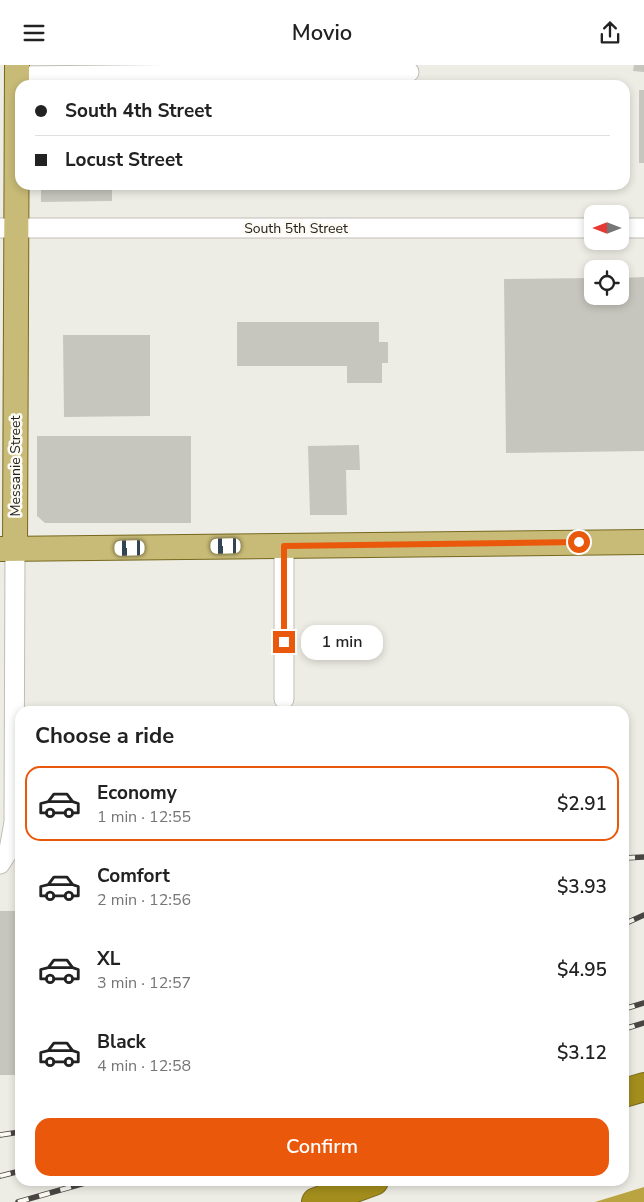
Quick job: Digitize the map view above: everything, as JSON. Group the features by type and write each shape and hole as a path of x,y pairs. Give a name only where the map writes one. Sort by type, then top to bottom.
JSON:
{"highway":[{"path":"629,1092 644,1087"},
{"path":"316,1202 360,1186"},
{"path":"321,1202 364,1186"}],"main road":[{"name":"Messanie Street","path":"8,549 8,228 15,106"},
{"path":"8,549 644,542"}],"street":[{"path":"17,71 409,72"},
{"name":"South 5th Street","path":"8,228 584,228"},
{"path":"629,228 644,228"},
{"path":"284,546 284,699"},
{"name":"Messanie Street","path":"0,864 10,850 14,822 8,549"}],"shaded area":[{"path":"644,1187 644,1202 595,1202"}],"building":[{"path":"634,65 644,65 644,72 633,71"},
{"path":"639,90 644,90 644,163 639,163"},
{"path":"41,190 112,190 112,201 41,202"},
{"path":"644,277 644,451 506,453 504,279 584,278 584,305 629,305 629,278"},
{"path":"237,322 379,322 379,342 388,342 388,363 382,363 382,383 347,383 347,366 237,366"},
{"path":"63,335 150,335 150,416 64,417"},
{"path":"37,436 191,436 191,523 45,523 37,516"},
{"path":"359,445 360,470 346,470 347,515 310,515 308,446"},
{"path":"0,911 15,911 15,1075 0,1075"}],"railway":[{"path":"629,858 644,857"},
{"path":"629,922 644,915"},
{"path":"629,1008 644,1003"},
{"path":"629,1028 644,1023"},
{"path":"0,1135 15,1133"},
{"path":"0,1176 15,1172"},
{"path":"18,1202 74,1186"}],"route":[{"path":"284,642 284,546 579,542"}]}
